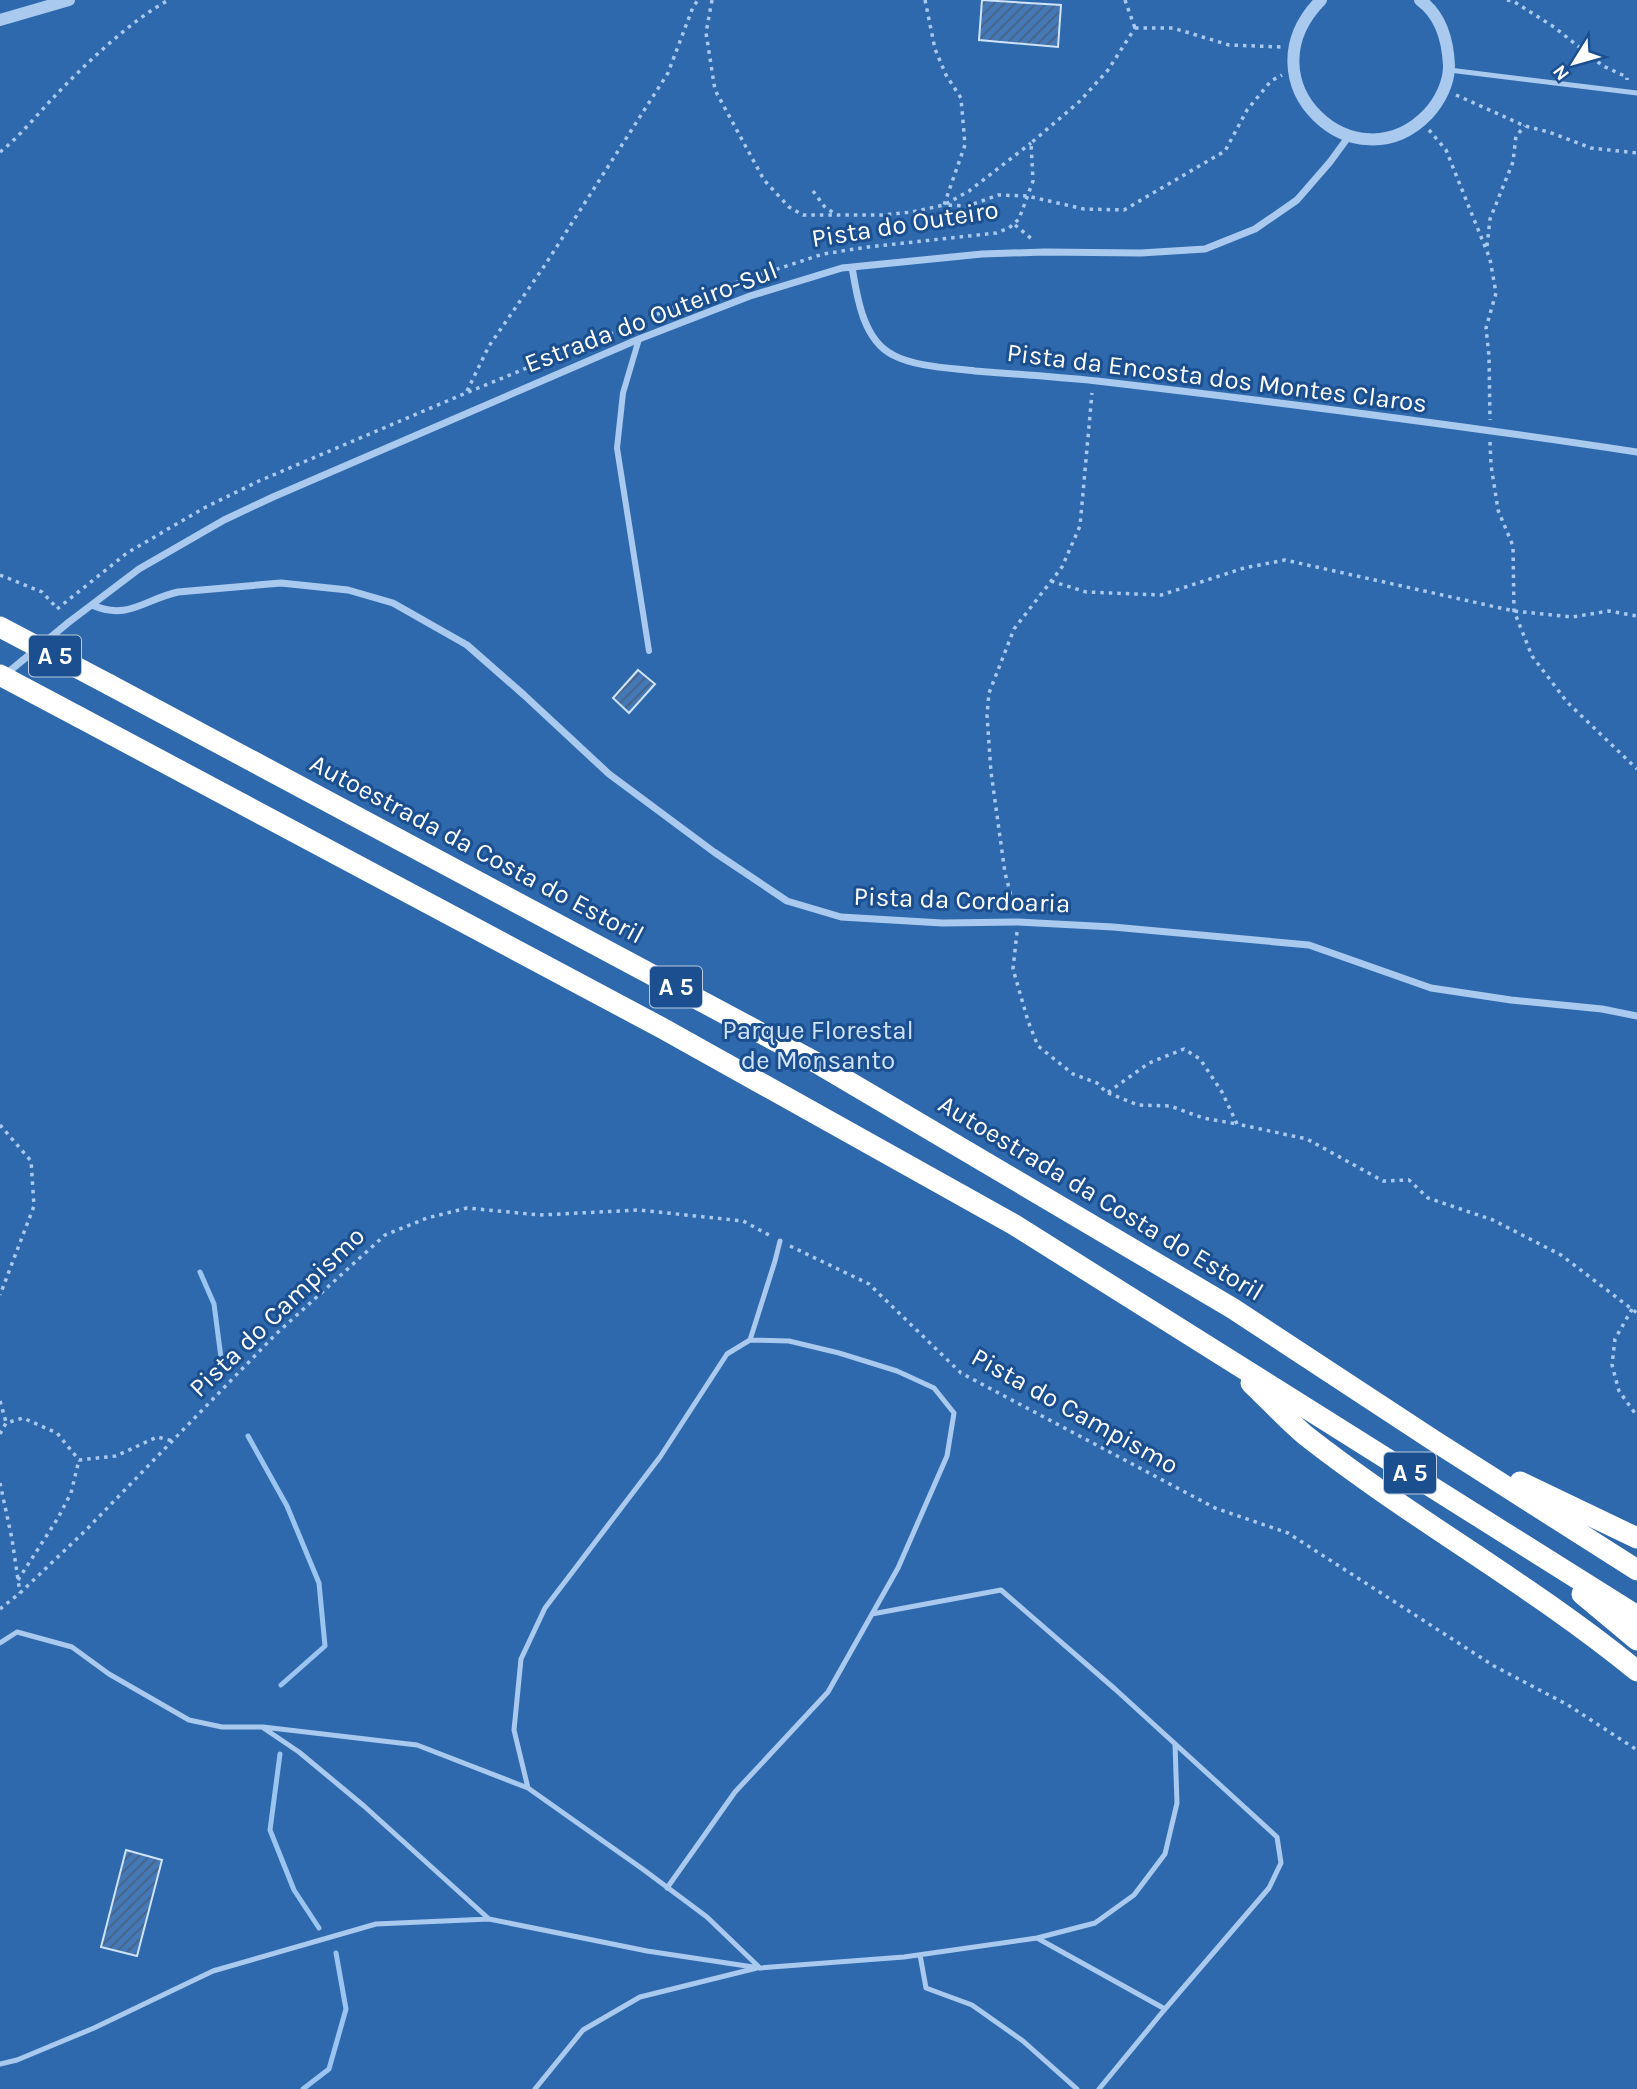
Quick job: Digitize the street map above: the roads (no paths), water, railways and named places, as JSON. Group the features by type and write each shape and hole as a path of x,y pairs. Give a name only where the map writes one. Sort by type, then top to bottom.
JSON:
{"highway":[{"name":"Autoestrada da Costa do Estoril","path":"0,627 817,1063 1232,1307 1637,1570"},
{"name":"A 5","path":"0,677 662,1028 1013,1224 1637,1616"},
{"path":"1219,1352 1304,1434 1402,1505 1595,1637 1637,1671"},
{"path":"1433,1440 1637,1538"},
{"path":"1522,1544 1637,1640"}],"street":[{"path":"0,20 69,0"},
{"path":"1321,0 1309,12 1294,46 1293,69 1299,91 1311,111 1328,126 1349,136 1368,139 1386,138 1405,132 1421,122 1444,91 1449,71 1448,46 1440,23 1420,0"},
{"name":"Estrada do Outeiro-Sul","path":"0,677 139,569 224,520 639,339 750,296 842,268 982,254 1141,253 1205,249 1255,229 1297,200 1349,136"},
{"name":"Pista da Encosta dos Montes Claros","path":"852,267 861,307 871,334 891,355 905,360 946,368 1093,381 1637,452"},
{"path":"639,339 623,393 617,449 649,651"},
{"name":"Pista da Cordoaria","path":"92,605 119,612 178,592 281,583 348,590 393,603 467,645 609,774 714,852 787,901 841,917 942,923 1018,922 1113,927 1309,945 1431,988 1511,1000 1602,1009 1637,1016"}],"lane":[{"path":"1449,71 1637,93"},
{"path":"750,1340 780,1241"},
{"path":"528,1788 514,1730 522,1659 545,1608 660,1457 727,1354 750,1340 789,1341 897,1371 934,1388 954,1413 947,1456 898,1568 828,1692 736,1792 667,1888"},
{"path":"872,1614 1001,1590 1115,1689 1276,1837 1281,1863 1269,1888 1099,2089"},
{"path":"0,1643 17,1632 72,1647 109,1674 189,1720 222,1727 262,1727 417,1745 528,1788 707,1917 760,1968"},
{"path":"262,1727 299,1752 364,1806 489,1919"},
{"path":"535,2089 583,2030 640,1997 760,1968 920,1955 1037,1938 1095,1923 1134,1895 1165,1854 1177,1803 1175,1744"},
{"path":"0,2064 17,2060 94,2028 213,1971 376,1924 489,1919 647,1951 760,1968"},
{"path":"1037,1938 1165,2009"},
{"path":"920,1955 926,1988 972,2005 1023,2041 1077,2089"}],"waterway":[{"path":"200,1272 214,1304 223,1373"},
{"path":"248,1436 287,1506 319,1583 325,1646 281,1685"},
{"path":"280,1754 270,1830 294,1890 319,1928"},
{"path":"303,2089 329,2069 346,2009 336,1953"}],"park label":[{"name":"Parque Florestal de Monsanto","path":"818,1045"}]}
